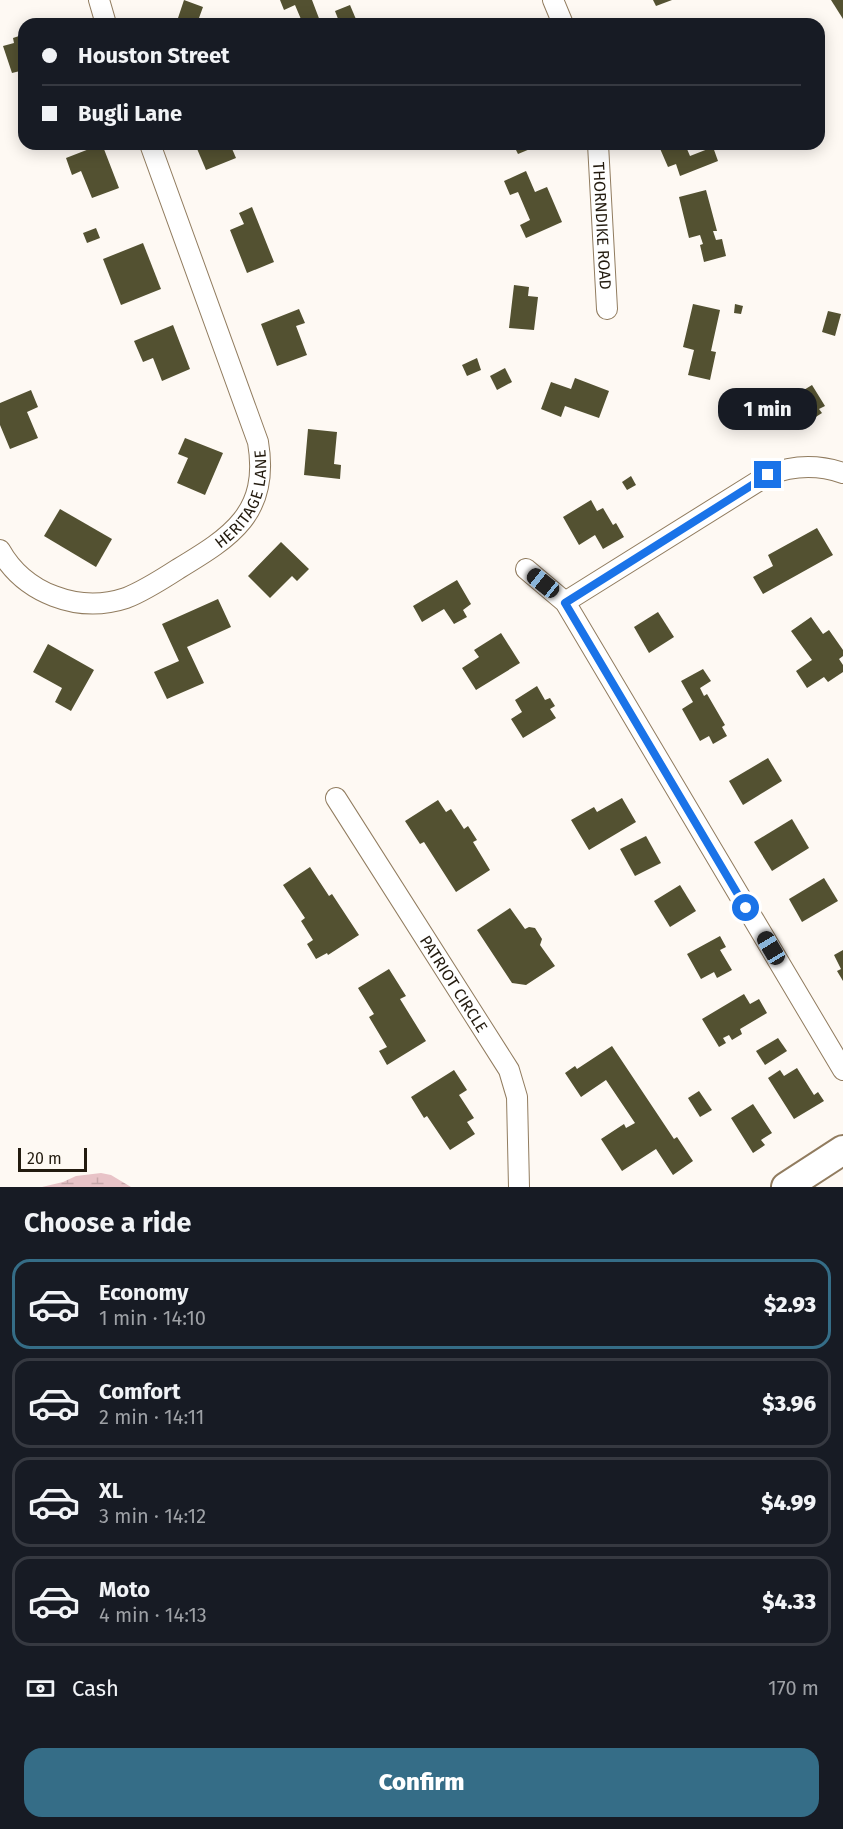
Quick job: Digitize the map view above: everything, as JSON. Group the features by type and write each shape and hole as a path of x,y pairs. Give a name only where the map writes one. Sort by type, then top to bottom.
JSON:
{"main road":[{"path":"786,1187 843,1149"}],"street":[{"path":"99,0 104,18"},
{"path":"553,0 560,18"},
{"name":"HERITAGE LANE","path":"0,550 18,574 46,593 80,603 116,601 148,588 224,540 246,516 255,496 261,464 258,442 152,150"},
{"name":"THORNDIKE ROAD","path":"598,150 607,309"},
{"path":"565,603 768,475 805,466 843,473"},
{"path":"526,569 565,603 843,1070"},
{"name":"PATRIOT CIRCLE","path":"336,798 509,1070 517,1097 519,1187"}],"green space":[{"path":"101,1173 111,1175 131,1187 42,1187 76,1176"}],"building":[{"path":"184,0 203,7 199,18 178,18"},
{"path":"280,0 312,0 319,18 300,18 295,5 284,10"},
{"path":"653,0 672,0 656,6"},
{"path":"831,0 843,0 843,19"},
{"path":"350,5 355,18 338,18 335,11"},
{"path":"18,36 18,72 12,73 3,46 14,43 13,38"},
{"path":"87,150 104,150 119,188 92,198 81,171 72,175 66,158"},
{"path":"198,150 233,150 236,158 206,170"},
{"path":"516,150 528,150 518,154"},
{"path":"661,150 687,150 690,156 705,150 714,150 718,161 680,176 676,164 668,167"},
{"path":"526,171 535,192 547,187 562,222 526,238 520,225 530,220 518,192 510,195 504,181"},
{"path":"706,190 717,231 713,231 716,240 722,239 726,256 704,262 700,235 689,238 679,197"},
{"path":"252,207 274,262 247,273 230,230 244,224 239,213"},
{"path":"96,228 100,238 87,243 83,233"},
{"path":"143,243 161,289 121,305 103,259"},
{"path":"514,285 529,287 528,296 538,297 534,330 509,328"},
{"path":"693,304 720,310 711,351 716,352 710,380 688,375 694,350 683,347"},
{"path":"735,304 743,306 741,314 734,313"},
{"path":"299,309 305,323 296,326 307,355 277,366 261,324"},
{"path":"828,311 841,314 835,336 822,332"},
{"path":"173,325 190,369 162,381 153,358 143,362 134,341"},
{"path":"477,358 481,370 467,376 462,365"},
{"path":"505,368 512,382 497,390 490,376"},
{"path":"575,378 609,391 599,418 565,406 561,417 541,409 551,382 571,389"},
{"path":"812,385 825,406 819,409 822,413 800,427 798,423 789,428 776,407"},
{"path":"31,390 38,407 27,412 38,438 10,449 0,425 0,403"},
{"path":"308,429 337,432 334,464 341,465 340,479 304,475"},
{"path":"185,438 223,453 205,495 177,483 188,458 178,454"},
{"path":"631,476 636,485 627,490 622,482"},
{"path":"591,500 597,511 603,508 613,525 616,523 624,537 603,549 595,535 579,545 563,517"},
{"path":"60,509 112,539 96,567 44,536"},
{"path":"817,528 833,555 763,594 753,577 773,566 768,555"},
{"path":"281,542 309,569 297,581 292,576 270,598 248,576"},
{"path":"457,580 471,604 463,610 467,617 454,624 444,609 422,622 413,606"},
{"path":"218,599 231,627 187,647 204,683 167,699 154,672 179,661 162,624"},
{"path":"658,612 674,637 649,653 634,627"},
{"path":"811,617 823,634 829,630 843,650 843,656 839,659 843,665 843,672 828,682 824,677 807,688 796,671 812,660 791,631"},
{"path":"501,633 520,663 476,690 462,668 479,657 474,650"},
{"path":"48,644 94,670 71,711 55,702 62,688 33,672"},
{"path":"703,669 711,681 700,688 704,696 707,694 725,725 722,727 727,736 713,744 709,736 700,741 682,709 693,702 681,681"},
{"path":"537,686 545,700 550,698 555,706 550,709 556,718 523,738 511,719 522,712 515,700"},
{"path":"768,758 782,781 743,805 729,781"},
{"path":"622,798 636,822 589,850 571,820 594,807 597,812"},
{"path":"438,800 446,812 451,809 464,829 468,826 477,840 473,842 490,870 456,892 424,842 420,844 405,821"},
{"path":"792,819 809,848 772,871 754,842"},
{"path":"646,836 661,863 635,876 620,849"},
{"path":"310,867 329,896 332,894 359,935 328,955 327,953 316,959 307,944 313,940 301,921 305,918 283,885"},
{"path":"824,878 838,901 802,922 789,899"},
{"path":"680,885 696,911 670,927 654,901"},
{"path":"510,908 525,929 535,928 542,939 540,945 555,966 526,985 512,983 477,930"},
{"path":"720,936 726,947 720,950 732,970 717,978 714,972 701,979 687,954"},
{"path":"843,950 843,981 837,971 841,969 834,955"},
{"path":"389,969 406,996 400,999 426,1041 387,1065 379,1051 387,1047 369,1017 374,1014 358,988"},
{"path":"744,994 750,1004 759,999 767,1013 740,1029 742,1034 732,1040 729,1035 723,1038 726,1043 719,1047 702,1019"},
{"path":"778,1038 787,1051 765,1065 756,1051"},
{"path":"612,1046 674,1139 677,1137 693,1161 673,1175 656,1149 622,1171 601,1139 624,1124 626,1128 635,1123 606,1080 581,1097 565,1073 575,1066 577,1069"},
{"path":"797,1068 814,1095 818,1092 824,1101 794,1119 768,1078 780,1070 784,1076"},
{"path":"454,1070 467,1090 459,1095 474,1118 467,1122 475,1134 450,1150 427,1116 424,1118 411,1097"},
{"path":"699,1091 712,1110 700,1117 688,1098"},
{"path":"753,1104 772,1133 761,1140 765,1145 753,1153 731,1118"}],"route":[{"path":"746,908 565,603 768,475"}]}
